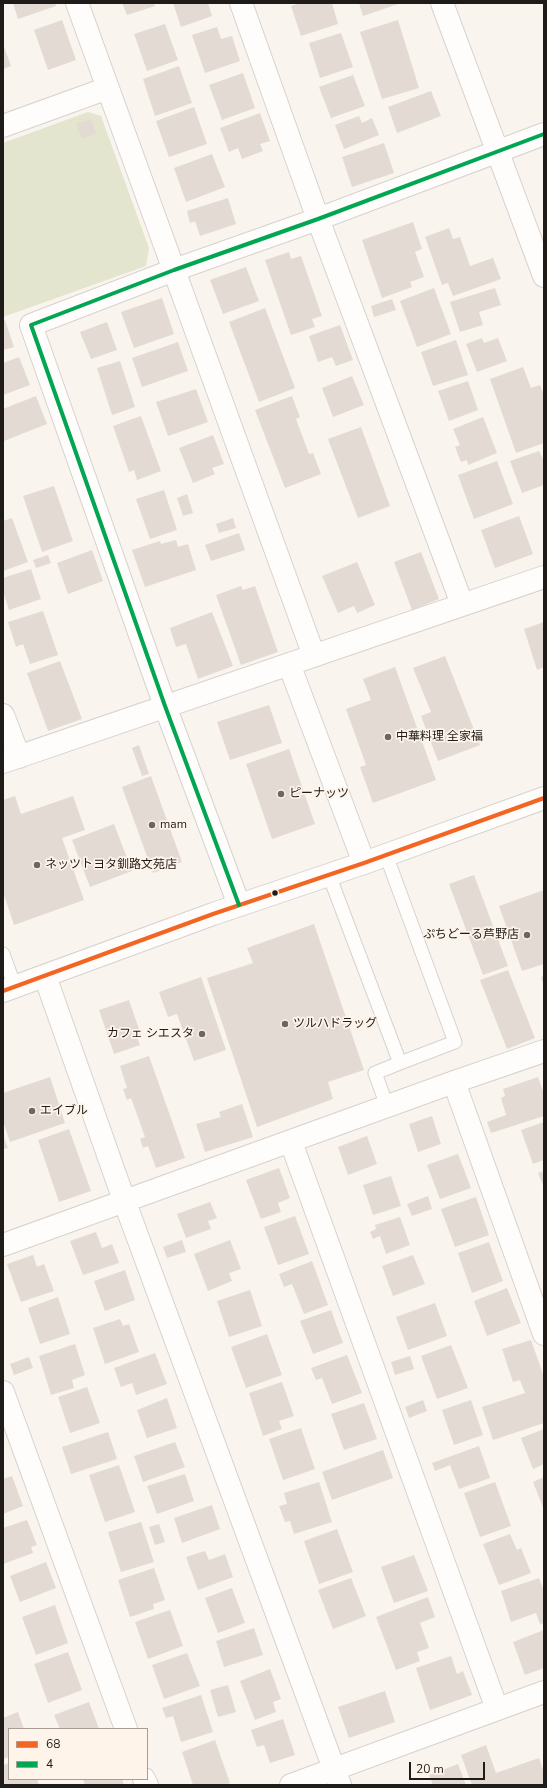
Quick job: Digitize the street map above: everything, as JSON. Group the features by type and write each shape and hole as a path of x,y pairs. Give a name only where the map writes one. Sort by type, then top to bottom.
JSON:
{"street":[{"path":"77,3 314,656"},
{"path":"241,3 318,219 462,604"},
{"path":"442,3 544,276"},
{"path":"3,126 108,88"},
{"path":"239,905 164,706 31,325 174,270 318,219 544,134"},
{"path":"3,715 11,760 164,706 544,577"},
{"path":"290,664 364,863"},
{"path":"9,989 239,905 364,863 544,798"},
{"path":"45,976 124,1200 337,1777"},
{"path":"3,1245 124,1200 544,1051"},
{"path":"454,1082 544,1334"},
{"path":"291,1142 497,1709"},
{"path":"3,1392 126,1728"},
{"path":"291,1785 337,1777 497,1709 544,1692"}],"lane":[{"path":"386,855 455,1042 375,1073 387,1106"},
{"path":"329,875 400,1063"},
{"path":"3,954 9,989"}],"green space":[{"path":"88,112 101,116 149,248 146,266 3,317 3,143"}],"building":[{"path":"13,3 55,3 56,6 18,19"},
{"path":"122,3 154,3 155,6 127,15"},
{"path":"173,3 208,3 212,16 181,27"},
{"path":"300,3 332,3 338,24 301,36 291,6"},
{"path":"359,3 401,3 363,16"},
{"path":"62,20 76,60 48,70 34,30"},
{"path":"398,20 419,88 382,99 360,32"},
{"path":"165,24 178,60 147,71 134,34"},
{"path":"217,27 221,39 232,36 240,61 205,73 192,35"},
{"path":"341,33 353,67 320,78 309,43"},
{"path":"3,44 11,66 3,69"},
{"path":"179,66 192,103 155,116 143,79"},
{"path":"243,73 255,108 222,120 209,85"},
{"path":"353,75 365,106 331,118 319,87"},
{"path":"431,91 441,116 397,133 388,107"},
{"path":"194,107 207,144 169,157 156,121"},
{"path":"260,113 270,141 260,144 263,151 242,159 238,148 229,152 220,128"},
{"path":"359,116 362,123 372,118 379,135 344,149 335,125"},
{"path":"91,119 96,133 82,139 76,124"},
{"path":"384,143 394,173 352,187 342,157"},
{"path":"212,154 225,187 186,202 174,168"},
{"path":"228,198 236,224 200,236 195,221 190,223 187,211"},
{"path":"413,222 422,249 415,252 424,277 410,282 412,287 382,298 362,240"},
{"path":"449,228 453,239 460,237 470,266 493,258 501,279 453,296 448,283 442,285 425,237"},
{"path":"289,252 291,259 301,256 322,316 312,319 315,327 291,335 265,260"},
{"path":"246,267 259,301 223,314 210,280"},
{"path":"434,288 451,334 417,347 400,301"},
{"path":"495,288 501,305 479,312 483,325 460,332 450,302"},
{"path":"162,298 174,334 134,348 121,312"},
{"path":"392,299 396,310 374,317 371,306"},
{"path":"265,308 295,388 259,402 229,322"},
{"path":"5,320 14,347 3,350 3,321"},
{"path":"107,322 117,350 91,359 80,332"},
{"path":"340,325 353,360 336,366 332,357 318,362 309,336"},
{"path":"482,338 484,343 498,338 507,361 477,372 466,344"},
{"path":"456,340 468,375 433,386 421,352"},
{"path":"178,342 188,371 142,387 132,358"},
{"path":"19,357 30,385 3,395 3,363"},
{"path":"120,361 135,407 112,415 97,368"},
{"path":"523,367 531,388 540,385 544,395 544,443 516,453 490,379"},
{"path":"352,376 364,405 333,417 322,388"},
{"path":"468,381 478,410 449,421 438,391"},
{"path":"196,389 208,422 168,436 156,402"},
{"path":"36,396 47,424 4,441 3,409"},
{"path":"292,396 300,417 296,419 309,454 313,453 321,474 285,488 255,410"},
{"path":"141,416 161,471 137,480 134,470 129,472 113,426"},
{"path":"483,417 497,453 468,465 467,460 461,462 455,447 460,445 453,429"},
{"path":"361,427 390,506 358,518 328,439"},
{"path":"213,435 224,464 212,468 215,474 193,483 179,448"},
{"path":"539,451 544,461 544,485 522,493 510,461"},
{"path":"497,461 513,504 474,519 458,475"},
{"path":"54,486 73,541 42,552 23,496"},
{"path":"164,490 177,530 150,539 136,499"},
{"path":"187,494 193,513 183,516 177,498"},
{"path":"519,516 533,554 495,568 481,530"},
{"path":"12,518 28,562 3,571 3,521"},
{"path":"233,518 236,528 219,533 216,524"},
{"path":"239,533 245,550 211,561 205,545"},
{"path":"176,540 178,547 188,544 196,570 145,587 132,550 160,541 161,544"},
{"path":"92,550 103,581 68,594 57,563"},
{"path":"421,552 439,599 412,610 394,562"},
{"path":"48,555 51,563 36,568 33,560"},
{"path":"357,562 375,605 357,613 354,606 338,613 322,576"},
{"path":"31,569 41,599 9,610 3,591 3,578"},
{"path":"241,586 243,590 255,586 278,652 241,665 216,595"},
{"path":"43,611 58,655 30,664 23,644 16,647 8,622"},
{"path":"212,612 233,666 198,679 186,644 176,647 170,628"},
{"path":"544,622 544,667 537,670 524,629"},
{"path":"445,656 480,745 438,761 421,716 431,712 413,668"},
{"path":"60,661 82,719 48,731 27,673"},
{"name":"中華料理 全家福","path":"395,667 436,780 373,803 360,767 366,765 346,709 371,700 363,679"},
{"path":"269,705 282,743 230,760 217,722"},
{"path":"139,745 149,774 142,776 132,748"},
{"name":"ピーナッツ","path":"289,749 315,824 272,839 246,764"},
{"name":"mam","path":"151,776 182,862 153,873 122,787"},
{"name":"ネッツトヨタ釧路文苑店","path":"15,796 21,814 73,796 85,830 62,838 84,900 14,925 3,892 3,800"},
{"path":"114,824 132,871 90,887 72,840"},
{"path":"474,875 508,966 483,975 449,884"},
{"name":"ぷちどーる芦野店","path":"544,890 544,964 522,971 499,906"},
{"name":"ツルハドラッグ","path":"314,924 364,1070 328,1082 333,1099 257,1127 207,978 253,963 247,948"},
{"path":"508,970 535,1038 507,1049 480,980"},
{"path":"544,976 544,986 541,977"},
{"name":"カフェ シエスタ","path":"201,977 226,1050 194,1061 177,1014 168,1017 159,992"},
{"path":"129,1000 141,1035 137,1037 140,1045 114,1054 99,1010"},
{"path":"149,1056 185,1158 156,1168 148,1146 143,1148 140,1139 145,1137 131,1098 127,1100 123,1089 127,1088 120,1066"},
{"name":"エイブル","path":"50,1077 65,1123 10,1142 3,1121 3,1093"},
{"path":"538,1077 544,1094 544,1116 491,1133 487,1122 506,1115 501,1098 505,1096 503,1089"},
{"path":"242,1104 253,1137 205,1152 196,1124 221,1117 219,1112"},
{"path":"432,1116 441,1144 418,1152 409,1124"},
{"path":"544,1122 544,1160 533,1164 521,1130"},
{"path":"69,1129 91,1191 59,1202 38,1140"},
{"path":"3,1135 8,1148 3,1149"},
{"path":"367,1136 377,1164 348,1175 338,1147"},
{"path":"458,1154 471,1188 440,1199 427,1165"},
{"path":"279,1168 290,1198 278,1203 281,1212 261,1219 246,1180"},
{"path":"544,1171 544,1188 538,1173"},
{"path":"391,1176 401,1206 373,1215 363,1185"},
{"path":"428,1196 432,1209 412,1216 407,1204"},
{"path":"476,1197 489,1235 455,1247 441,1209"},
{"path":"210,1202 217,1218 208,1221 211,1229 186,1238 177,1214"},
{"path":"295,1216 309,1254 278,1265 264,1227"},
{"path":"400,1217 410,1245 386,1254 380,1236 373,1239 370,1232 376,1229 375,1225"},
{"path":"96,1232 102,1248 112,1244 119,1263 83,1275 70,1241"},
{"path":"182,1240 186,1252 167,1258 163,1247"},
{"path":"230,1240 241,1269 229,1273 232,1281 208,1291 194,1254"},
{"path":"489,1242 503,1281 472,1293 458,1253"},
{"path":"33,1255 37,1267 44,1264 54,1291 21,1302 7,1264"},
{"path":"413,1255 425,1284 393,1296 382,1266"},
{"path":"312,1261 328,1305 304,1314 292,1284 284,1287 279,1274"},
{"path":"125,1270 135,1300 105,1311 94,1281"},
{"path":"507,1288 521,1323 487,1336 474,1301"},
{"path":"250,1290 262,1326 229,1337 217,1301"},
{"path":"58,1297 70,1334 40,1344 28,1308"},
{"path":"435,1303 447,1336 408,1350 396,1317"},
{"path":"331,1310 343,1343 313,1354 300,1321"},
{"path":"120,1319 123,1326 129,1324 139,1352 105,1364 93,1328"},
{"path":"267,1334 282,1375 246,1388 231,1347"},
{"path":"531,1340 544,1377 544,1423 493,1440 482,1407 525,1393 520,1380 513,1382 502,1349"},
{"path":"75,1344 85,1375 72,1380 74,1388 51,1395 39,1356"},
{"path":"451,1345 468,1388 437,1399 421,1356"},
{"path":"155,1353 167,1384 136,1395 132,1383 121,1387 114,1368"},
{"path":"347,1355 362,1393 332,1404 322,1378 316,1380 311,1368"},
{"path":"410,1356 414,1369 395,1375 391,1362"},
{"path":"29,1357 33,1368 14,1375 10,1364"},
{"path":"282,1382 294,1416 279,1421 282,1429 263,1436 249,1393"},
{"path":"87,1387 100,1423 70,1433 58,1397"},
{"path":"167,1398 177,1428 147,1438 137,1410"},
{"path":"423,1400 427,1411 409,1418 405,1407"},
{"path":"471,1400 483,1435 454,1445 442,1410"},
{"path":"364,1403 377,1439 344,1450 331,1414"},
{"path":"301,1428 315,1469 283,1480 269,1439"},
{"path":"544,1429 544,1464 533,1469 521,1438"},
{"path":"108,1432 117,1459 71,1474 62,1447"},
{"path":"175,1442 185,1467 143,1482 134,1456"},
{"path":"479,1446 490,1478 459,1489 450,1465 435,1471 432,1463"},
{"path":"383,1450 393,1478 332,1500 322,1472"},
{"path":"119,1465 135,1512 105,1522 89,1475"},
{"path":"185,1474 194,1501 157,1514 147,1486"},
{"path":"12,1476 23,1506 3,1514 3,1479"},
{"path":"544,1477 544,1510 533,1482"},
{"path":"319,1482 332,1522 294,1534 290,1521 285,1522 279,1506 287,1504 284,1493"},
{"path":"495,1482 511,1526 480,1537 464,1493"},
{"path":"212,1505 220,1529 182,1543 174,1518"},
{"path":"27,1520 37,1545 31,1547 33,1553 3,1564 3,1528"},
{"path":"141,1522 154,1562 121,1572 108,1532"},
{"path":"159,1524 165,1542 155,1545 149,1527"},
{"path":"337,1529 353,1572 319,1584 304,1541"},
{"path":"510,1534 517,1550 521,1548 531,1573 499,1585 483,1544"},
{"path":"205,1551 209,1560 225,1554 233,1577 198,1590 186,1557"},
{"path":"414,1555 428,1591 394,1603 381,1567"},
{"path":"46,1562 56,1588 20,1602 10,1576"},
{"path":"154,1568 165,1600 153,1604 154,1609 130,1617 118,1580"},
{"path":"351,1578 366,1616 333,1629 318,1590"},
{"path":"539,1578 544,1591 544,1623 540,1624 536,1613 511,1622 501,1591"},
{"path":"232,1588 245,1623 218,1633 205,1598"},
{"path":"428,1597 435,1617 420,1623 429,1648 417,1652 420,1661 396,1670 376,1617"},
{"path":"55,1605 68,1643 36,1655 22,1617"},
{"path":"170,1610 183,1646 148,1659 135,1622"},
{"path":"254,1628 263,1655 224,1667 216,1641"},
{"path":"544,1630 544,1668 525,1675 513,1642"},
{"path":"68,1652 82,1690 48,1703 34,1664"},
{"path":"187,1653 200,1686 164,1699 152,1665"},
{"path":"451,1656 457,1674 463,1671 472,1695 430,1710 416,1668"},
{"path":"270,1669 281,1699 273,1702 276,1712 255,1720 240,1681"},
{"path":"228,1685 236,1712 218,1717 210,1690"},
{"path":"385,1691 395,1722 349,1738 338,1707"},
{"path":"201,1695 213,1732 181,1742 173,1716 166,1718 162,1708"},
{"path":"89,1702 99,1728 60,1728 54,1715"},
{"path":"18,1712 24,1728 8,1728 8,1757 4,1759 3,1755 3,1718"},
{"path":"283,1719 295,1755 270,1763 264,1745 257,1747 251,1730"},
{"path":"215,1740 230,1783 225,1785 193,1785 182,1752"},
{"path":"486,1745 496,1773 539,1758 544,1773 544,1785 472,1785 461,1755"},
{"path":"8,1763 8,1780 37,1780 39,1785 4,1785 3,1765"},
{"path":"458,1764 466,1785 433,1785 429,1775"},
{"path":"83,1780 122,1780 124,1785 85,1785"}],"transit line":[{"name":"4","path":"239,905 165,706 31,325 174,270 318,219 544,134"},
{"name":"68","path":"3,991 213,914 364,863 544,798"}],"place":[{"name":"中華料理 全家福","path":"388,737"},
{"name":"ピーナッツ","path":"281,794"},
{"name":"mam","path":"152,825"},
{"name":"ネッツトヨタ釧路文苑店","path":"37,865"},
{"name":"ぷちどーる芦野店","path":"527,935"},
{"name":"ツルハドラッグ","path":"285,1024"},
{"name":"カフェ シエスタ","path":"202,1034"},
{"name":"エイブル","path":"32,1111"}]}
